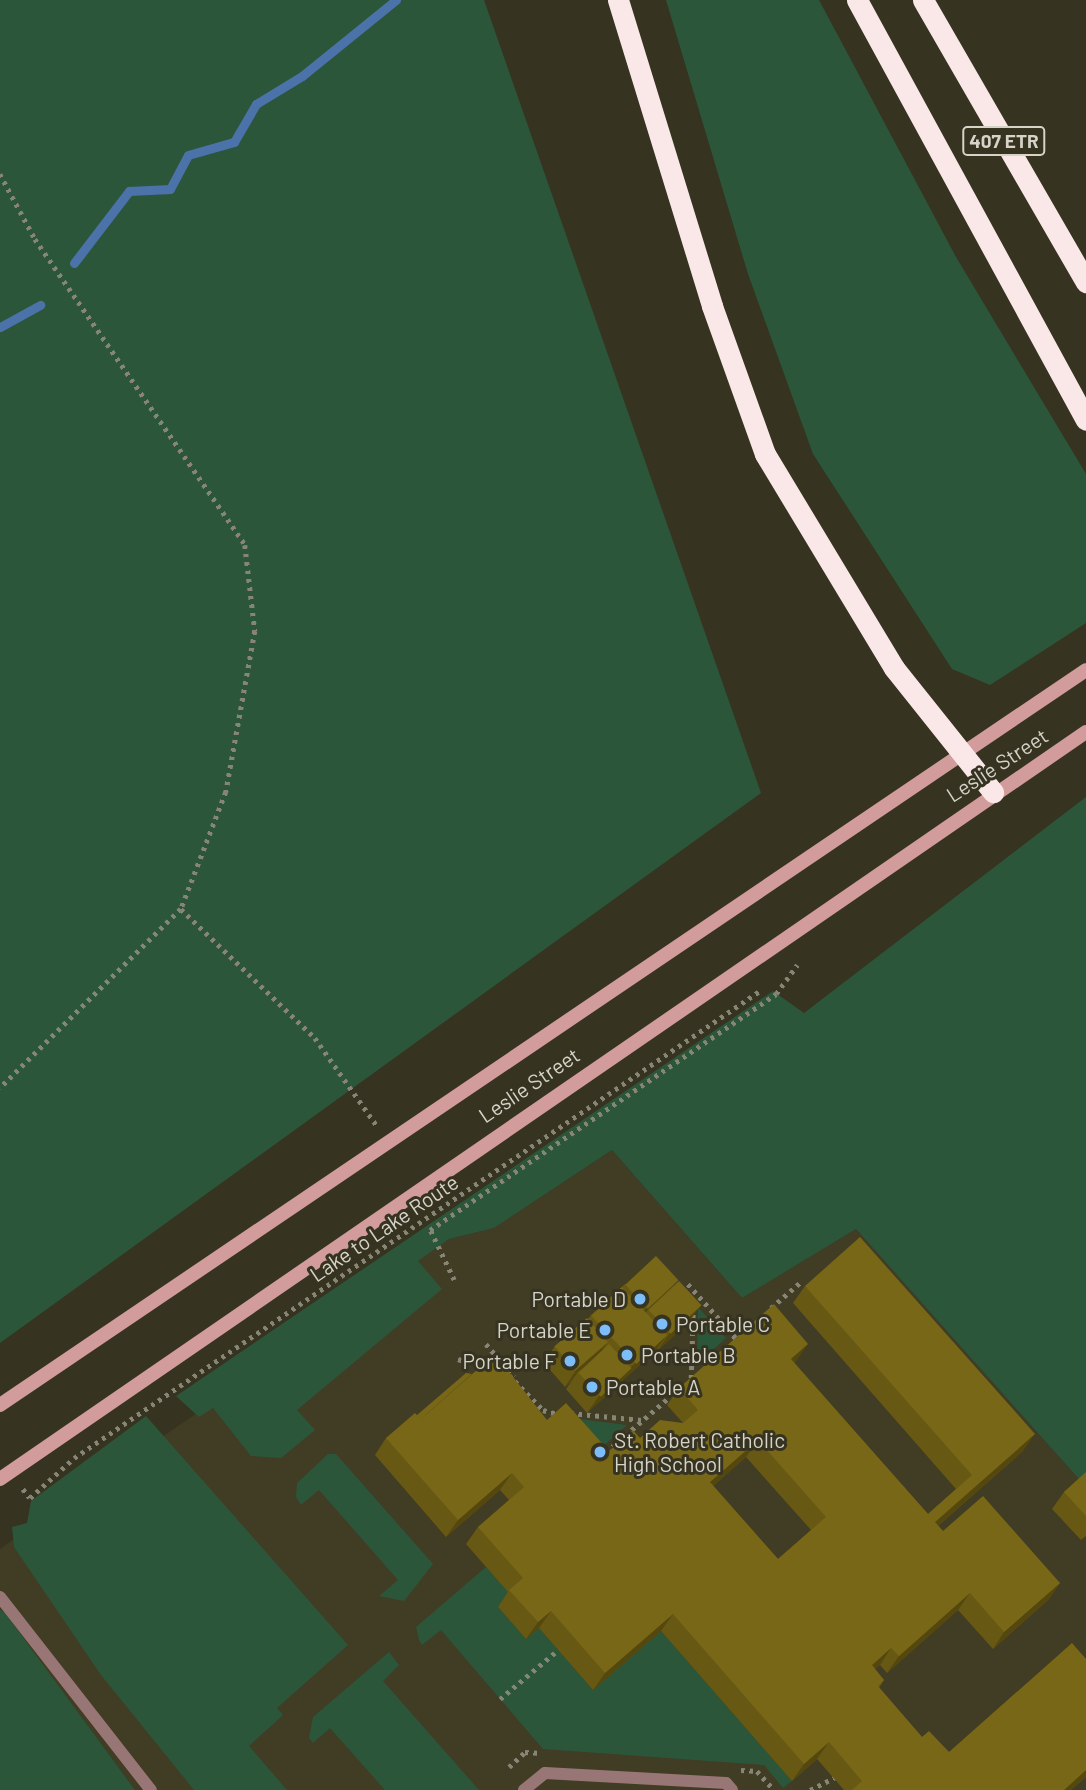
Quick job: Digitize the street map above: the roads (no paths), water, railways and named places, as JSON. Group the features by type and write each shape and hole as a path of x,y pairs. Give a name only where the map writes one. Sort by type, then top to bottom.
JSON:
{"highway":[{"path":"618,0 712,306 765,454 894,668 967,752 993,792"},
{"path":"857,0 1086,420"},
{"name":"407 ETR","path":"923,0 1086,282"}],"main road":[{"name":"Leslie Street","path":"0,1405 387,1140 1086,670"},
{"name":"Leslie Street","path":"0,1479 993,792 1086,733"}],"lane":[{"path":"0,1597 150,1790"},
{"path":"524,1790 545,1773 635,1778 682,1785 726,1783 732,1790"},
{"path":"593,1776 605,1790"},
{"path":"635,1778 645,1790"}],"waterway":[{"path":"74,263 129,191 170,189 188,155 234,142 256,104 302,76 396,0"},
{"path":"0,327 40,305"}],"place":[{"name":"Portable D","path":"640,1299"},
{"name":"Portable C","path":"662,1324"},
{"name":"Portable E","path":"605,1330"},
{"name":"Portable B","path":"627,1355"},
{"name":"Portable F","path":"570,1361"},
{"name":"Portable A","path":"592,1387"},
{"name":"St. Robert Catholic High School","path":"600,1452"}]}
